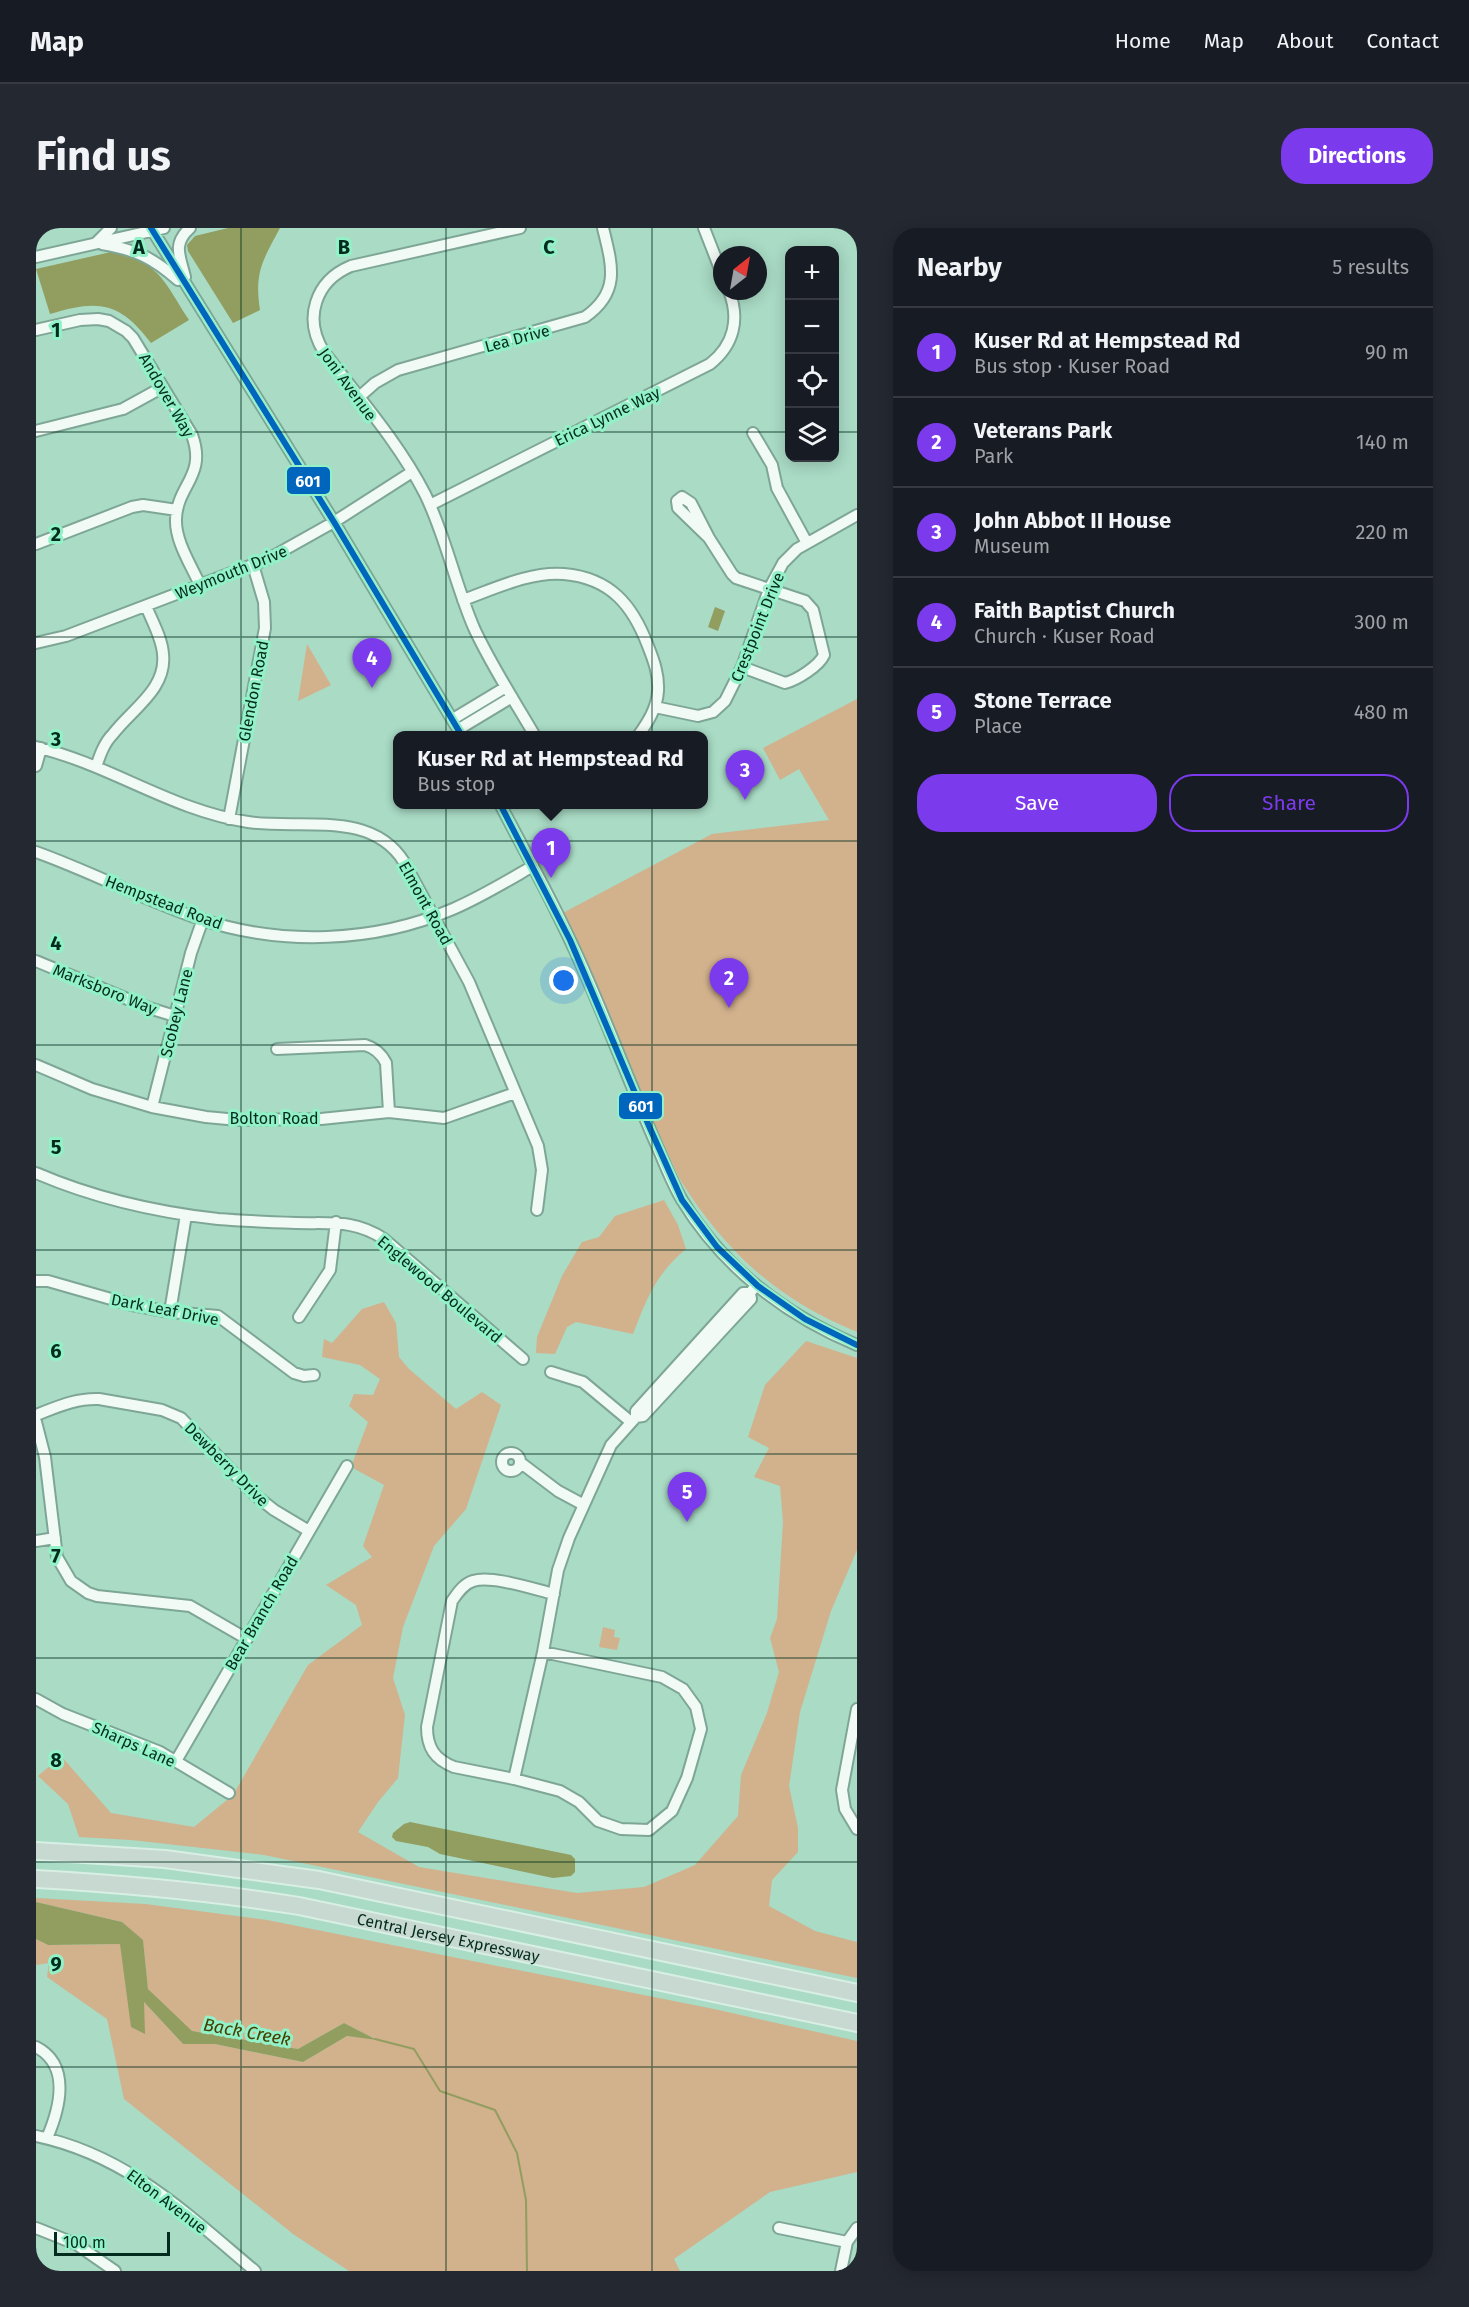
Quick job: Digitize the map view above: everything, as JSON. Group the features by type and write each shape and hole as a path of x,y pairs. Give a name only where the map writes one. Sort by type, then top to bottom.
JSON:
{"highway":[{"name":"Central Jersey Expressway","path":"36,1851 165,1859 309,1879 857,1993"},
{"name":"Central Jersey Expressway","path":"36,1879 248,1898 310,1908 857,2023"}],"street":[{"path":"96,243 111,228"},
{"path":"36,257 164,228"},
{"path":"188,289 178,242 190,228"},
{"name":"Joni Avenue","path":"520,228 341,270 325,284 315,302 313,312 315,334 324,352 412,472 430,505 463,600 486,652 533,731"},
{"name":"Lea Drive","path":"358,398 375,383 398,370 576,321 593,312 606,295 612,275 603,228"},
{"path":"704,228 713,251"},
{"path":"152,229 460,731"},
{"path":"96,243 121,247 149,257 188,289"},
{"name":"Erica Lynne Way","path":"430,505 710,364 725,349 734,331 735,310 732,300"},
{"name":"Andover Way","path":"36,330 87,319 98,319 117,325 133,338 192,435 197,455 193,475 177,510"},
{"path":"36,431 123,409 163,387"},
{"path":"753,433 772,465 777,488 807,543"},
{"name":"Weymouth Drive","path":"36,643 66,636 253,565 288,549 412,472"},
{"path":"36,544 132,507 143,505 177,510 178,535 200,585"},
{"name":"Crestpoint Drive","path":"655,707 688,716 713,712 730,694 769,590 783,564 797,549 857,515"},
{"path":"709,538 732,574 810,604 813,610 823,658 792,682 785,683 742,667"},
{"name":"Glendon Road","path":"229,819 265,628 264,602 253,565"},
{"path":"463,600 528,578 550,574 577,575 601,584 623,600 639,622 656,667 658,691 655,707 641,731"},
{"path":"96,767 105,743 152,692 162,673 161,644 146,606"},
{"path":"453,718 506,687"},
{"path":"462,731 512,697"},
{"path":"36,766 39,747"},
{"name":"Elmont Road","path":"39,747 229,819 268,824 353,827 373,833 393,847 469,982 538,1146 542,1170 537,1210"},
{"path":"503,809 568,933 646,1121 681,1197 714,1244 753,1289 816,1326 857,1345"},
{"name":"Hempstead Road","path":"36,852 202,920 275,935 327,937 379,932 434,917 474,899 533,866"},
{"name":"Scobey Lane","path":"152,1107 191,953 202,920"},
{"name":"Marksboro Way","path":"36,961 149,1008 175,1016"},
{"path":"277,1049 365,1045 371,1047 383,1056 386,1063 389,1112"},
{"name":"Bolton Road","path":"36,1065 92,1089 152,1107 206,1117 260,1120 321,1119 389,1112 444,1118 515,1093"},
{"name":"Englewood Boulevard","path":"36,1173 106,1198 186,1215 259,1222 336,1222 362,1227 384,1239 523,1359"},
{"path":"170,1312 186,1215"},
{"path":"299,1317 330,1270 336,1222"},
{"name":"Dark Leaf Drive","path":"36,1281 48,1281 132,1305 170,1312 218,1316 294,1373 304,1376 314,1375"},
{"path":"514,1779 543,1652 558,1570 611,1445 633,1420 636,1411 692,1356 743,1293 753,1289"},
{"path":"551,1372 583,1382 633,1420"},
{"name":"Dewberry Drive","path":"36,1415 87,1398 99,1398 172,1413 188,1424 255,1495 274,1510 309,1531"},
{"path":"36,1422 45,1457 57,1557 65,1574 79,1587 97,1596 190,1606 247,1639"},
{"path":"521,1463 558,1491 584,1505"},
{"name":"Bear Branch Road","path":"176,1761 347,1466"},
{"path":"36,1541 55,1538"},
{"path":"543,1652 662,1677 683,1689 696,1707 701,1729 687,1778 672,1811 649,1830 621,1829 598,1821 579,1802 560,1791 454,1767 432,1752 427,1741 427,1727 452,1601 464,1587 472,1581 487,1580 554,1594"},
{"name":"Sharps Lane","path":"36,1700 63,1714 139,1742 229,1793"},
{"path":"857,1709 856,1725 842,1790 845,1809 857,1829"},
{"path":"36,2047 51,2058 60,2079 56,2115 42,2137"},
{"name":"Elton Avenue","path":"42,2137 95,2154 139,2177 161,2192 255,2271"},
{"path":"36,2228 76,2244 115,2271"},
{"path":"779,2228 847,2242"},
{"path":"841,2271 847,2242 857,2228"}],"shaded area":[{"path":"228,228 280,228 261,267 258,286 260,310 233,323 188,251 187,245 195,236"},
{"path":"111,252 127,256 151,267 166,284 189,320 151,343 129,319 107,308 82,306 50,314 36,269"},
{"path":"715,607 725,611 718,631 708,627"},
{"path":"307,644 331,685 298,701"},
{"path":"857,699 857,1332 828,1319 777,1288 734,1250 697,1204 679,1178 559,915 712,834 829,820 799,769 780,780 763,748"},
{"path":"664,1200 678,1225 686,1249 659,1278 633,1334 576,1322 567,1327 555,1354 536,1353 537,1337 562,1276 582,1242 599,1237 615,1216"},
{"path":"384,1302 396,1323 399,1357 409,1369 456,1409 482,1392 501,1405 466,1509 434,1546 403,1627 393,1678 405,1715 398,1778 358,1832 419,1867 577,1893 644,1887 695,1865 738,1816 741,1775 767,1713 779,1672 770,1638 777,1619 783,1522 780,1486 754,1477 769,1448 748,1437 765,1385 806,1341 857,1358 857,1550 831,1611 800,1712 789,1786 798,1828 798,1852 772,1880 769,1906 815,1931 857,1942 857,1978 264,1855 131,1840 79,1837 68,1804 38,1776 61,1756 111,1813 194,1827 233,1795 308,1665 362,1625 356,1605 326,1585 372,1557 363,1546 384,1485 351,1467 368,1422 349,1406 354,1394 373,1395 380,1379 360,1365 322,1357 324,1339 332,1343 362,1309"},
{"path":"603,1627 615,1630 614,1637 620,1638 617,1650 599,1647"},
{"path":"410,1822 571,1855 575,1859 575,1872 571,1876 553,1878 440,1854 428,1847 396,1841 392,1837 393,1833"},
{"path":"36,1898 145,1904 267,1920 714,2009 857,2041 857,2172 770,2192 674,2259 680,2271 349,2271 293,2234 124,2099 107,2019 47,1977 49,1963 36,1965 36,1939 48,1945 120,1944 143,2001 183,2044 215,2044 303,2062 347,2036 375,2039 344,2023 298,2049 191,2031 148,1989 143,1941 122,1922 36,1902"},
{"path":"36,1902 122,1922 143,1940 148,1989 192,2031 298,2049 344,2023 377,2040 347,2036 303,2062 215,2044 183,2044 144,2002 145,2034 131,2027 120,1944 48,1945 36,1939"}],"waterway":[{"name":"Back Creek","path":"375,2039 414,2049 440,2091 495,2110 517,2153 526,2200 527,2271"}],"transit line":[{"name":"601","path":"151,228 334,522 459,731"},
{"name":"601","path":"503,809 570,940 682,1200 717,1247 758,1286 805,1319 857,1345"}],"place":[{"name":"Faith Baptist Church","path":"372,688"},
{"name":"John Abbot II House","path":"745,800"},
{"name":"Kuser Rd at Hempstead Rd","path":"551,878"},
{"name":"Veterans Park","path":"729,1008"},
{"name":"Stone Terrace","path":"687,1522"}]}
